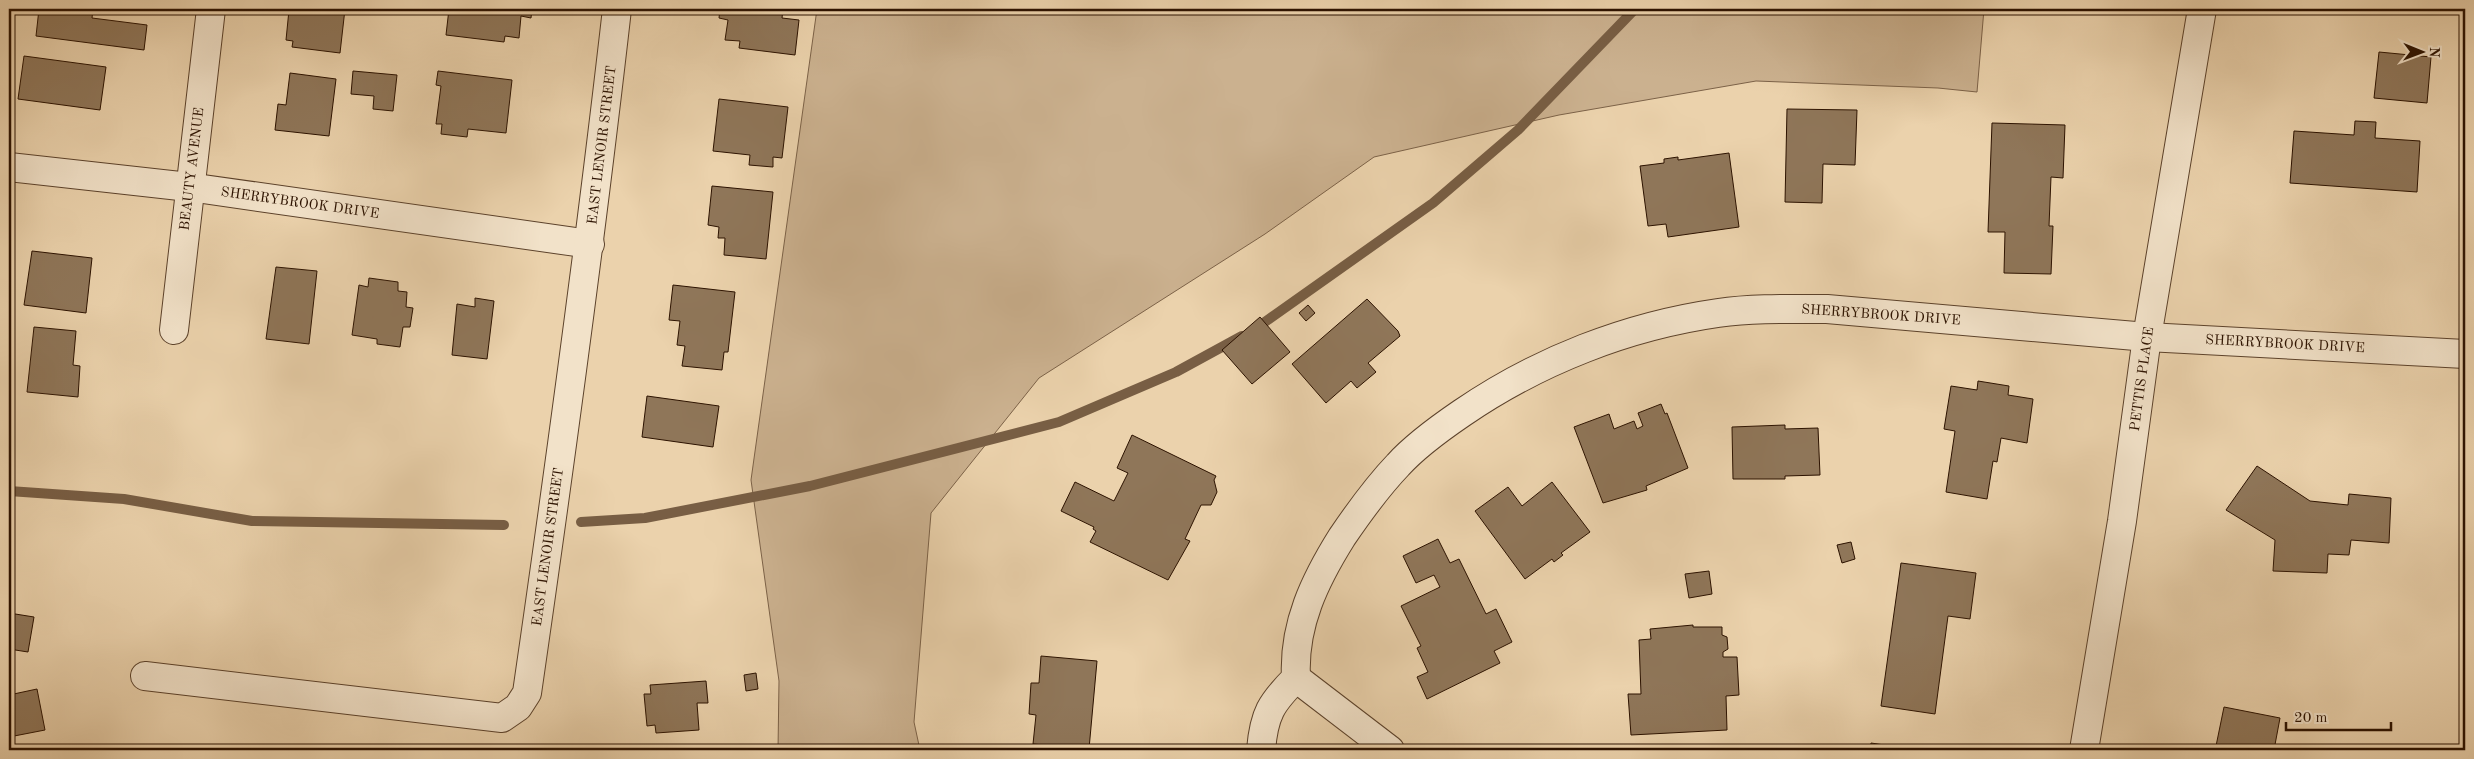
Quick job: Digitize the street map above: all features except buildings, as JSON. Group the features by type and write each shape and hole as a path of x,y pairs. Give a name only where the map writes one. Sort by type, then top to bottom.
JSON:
{"street":[{"name":"BEAUTY AVENUE","path":"174,330 210,9"},
{"name":"EAST LENOIR STREET","path":"145,676 502,718 518,707 527,693 590,244 617,9"},
{"name":"PETTIS PLACE","path":"2084,750 2122,521 2148,337 2202,9"},
{"name":"SHERRYBROOK DRIVE","path":"9,168 189,187 590,244"},
{"name":"SHERRYBROOK DRIVE","path":"1296,678 1294,653 1303,614 1325,564 1357,515 1399,464 1438,429 1498,389 1569,355 1602,342 1664,323 1718,313 1776,309 1827,309 2148,337 2465,354"},
{"path":"1261,750 1263,726 1275,700 1296,678 1390,750"}],"shaded area":[{"path":"817,9 1984,9 1977,92 1938,88 1756,81 1559,115 1374,157 1265,234 1039,378 931,513 914,722 920,750 778,750 779,681 751,480"}],"waterway":[{"path":"1255,329 1433,203 1518,130 1635,9"},
{"path":"581,522 645,518 810,486 1059,422 1176,372 1242,336"},
{"path":"9,491 124,499 252,521 504,525"}]}
